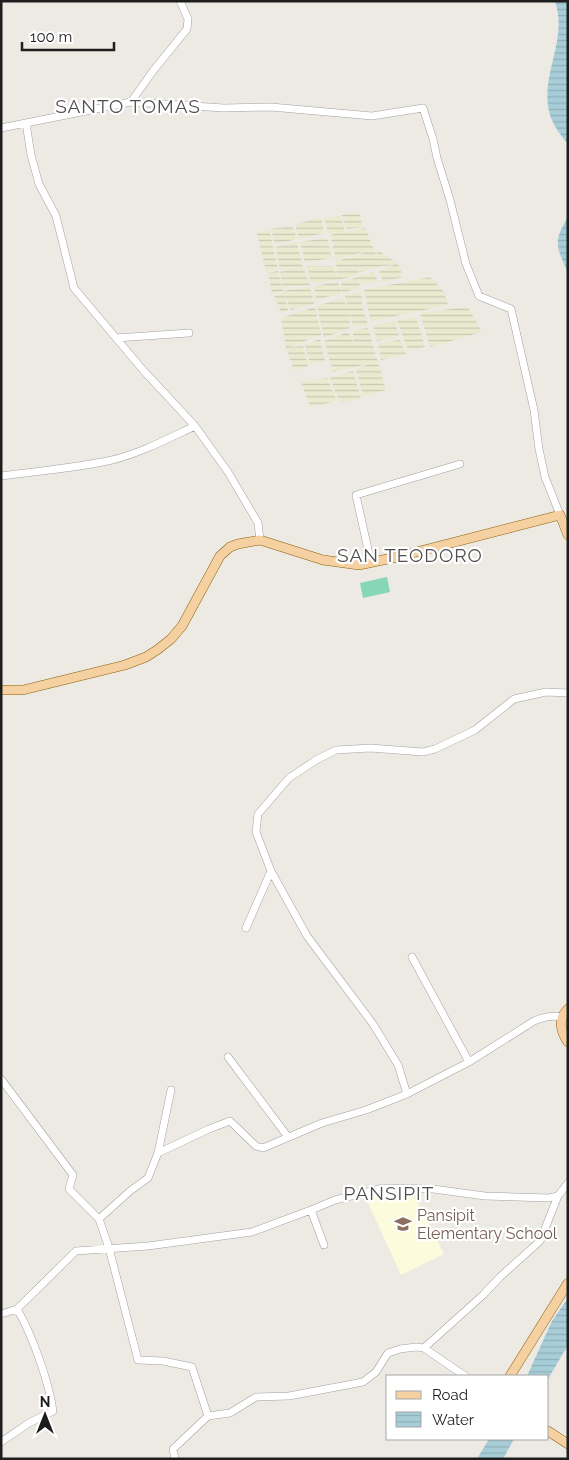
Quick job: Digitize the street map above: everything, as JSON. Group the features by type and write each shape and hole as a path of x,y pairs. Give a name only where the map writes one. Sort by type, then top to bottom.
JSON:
{"main road":[{"path":"1,690 34,687 124,665 146,657 171,639 182,626 203,591 220,556 226,550 238,544 260,540 336,563 359,565 560,516 568,535"},
{"path":"565,1013 561,1028 568,1042"},
{"path":"511,1375 568,1283"},
{"path":"549,1433 568,1444"}],"street":[{"path":"131,102 187,29 188,19 180,1"},
{"path":"1,128 131,102 224,108 271,107 372,116 423,108 431,130 466,264 479,296 511,310 534,410 538,449 545,477 560,516"},
{"path":"26,123 39,184 56,216 74,288 143,370 195,426 228,472 258,523 260,540"},
{"path":"116,338 189,332"},
{"path":"1,476 72,468 114,459 195,426"},
{"path":"371,563 356,496 460,464"},
{"path":"407,1094 398,1065 378,1032 307,936 271,871 256,832 258,814 289,778 316,760 336,750 370,748 423,752 435,749 475,730 514,699 546,692 568,693"},
{"path":"246,928 271,871"},
{"path":"412,957 469,1062"},
{"path":"158,1153 230,1121 256,1146 263,1148 288,1137 407,1094 469,1062 534,1021 565,1013"},
{"path":"228,1057 288,1137"},
{"path":"1,1080 73,1176 69,1189 99,1219 109,1248 138,1360 163,1361 192,1367 208,1416"},
{"path":"99,1219 130,1191 148,1178 158,1153 171,1090"},
{"path":"424,1348 540,1241 558,1196 568,1182"},
{"path":"1,1314 17,1308 76,1252 156,1245 252,1232 334,1200 383,1188 432,1189 485,1196 549,1198 558,1196"},
{"path":"311,1210 324,1245"},
{"path":"1,1442 29,1424 53,1412 49,1390 26,1324 17,1308"},
{"path":"175,1459 173,1449 208,1416 230,1413 256,1397 289,1396 363,1382 376,1372 388,1353 408,1348 424,1348 464,1375"}],"shaded area":[{"path":"359,213 363,227 347,229 342,215"},
{"path":"341,216 345,232 365,228 379,262 376,249 398,264 403,277 383,282 379,271 395,265 381,266 360,272 358,262 359,275 311,283 307,266 333,266 337,277 336,261 368,251 336,259 330,235 344,232 328,233 324,218"},
{"path":"321,218 324,233 299,239 295,224"},
{"path":"292,226 297,239 275,244 271,229"},
{"path":"269,229 278,269 266,271 257,233"},
{"path":"327,238 332,258 305,262 300,242"},
{"path":"297,242 302,265 310,285 283,287 280,272 295,267 280,270 276,247"},
{"path":"278,271 283,291 272,293 268,273"},
{"path":"374,272 378,282 363,284 359,279 360,287 342,293 341,282"},
{"path":"430,277 444,292 448,305 371,321 364,290"},
{"path":"338,282 342,293 316,300 314,286"},
{"path":"310,287 314,304 291,310 284,295 288,310 282,314 274,296 284,293 283,291"},
{"path":"362,292 362,306 368,325 354,327 349,314 350,328 324,338 317,306 342,298 348,308 345,295"},
{"path":"315,307 321,335 289,347 303,346 308,366 294,371 286,348 281,318"},
{"path":"468,307 482,332 430,347 420,313"},
{"path":"416,317 425,347 408,351 397,320"},
{"path":"395,322 399,336 377,341 373,325"},
{"path":"368,328 386,390 363,396 356,369 371,363 333,372 324,341 348,332 354,343 353,330"},
{"path":"320,339 325,361 310,364 305,345"},
{"path":"400,340 406,354 381,360 378,343"},
{"path":"353,371 361,398 340,403 330,378"},
{"path":"327,378 337,401 310,407 301,382"},
{"name":"Pansipit Elementary School","path":"411,1190 444,1254 401,1275 364,1194"}],"green space":[{"path":"387,577 390,592 363,598 360,583"}],"water":[{"path":"555,1 568,1 568,144 558,132 551,118 548,103 550,74 558,31"},
{"path":"568,217 568,273 559,251 558,239"},
{"path":"568,1298 568,1345 549,1377 549,1375 527,1375 552,1321"},
{"path":"488,1440 513,1440 503,1459 477,1459"}],"place":[{"name":"Pansipit Elementary School","path":"403,1224"}],"district":[{"name":"SANTO TOMAS","path":"128,106"},
{"name":"SAN TEODORO","path":"410,555"},
{"name":"PANSIPIT","path":"389,1193"}]}
